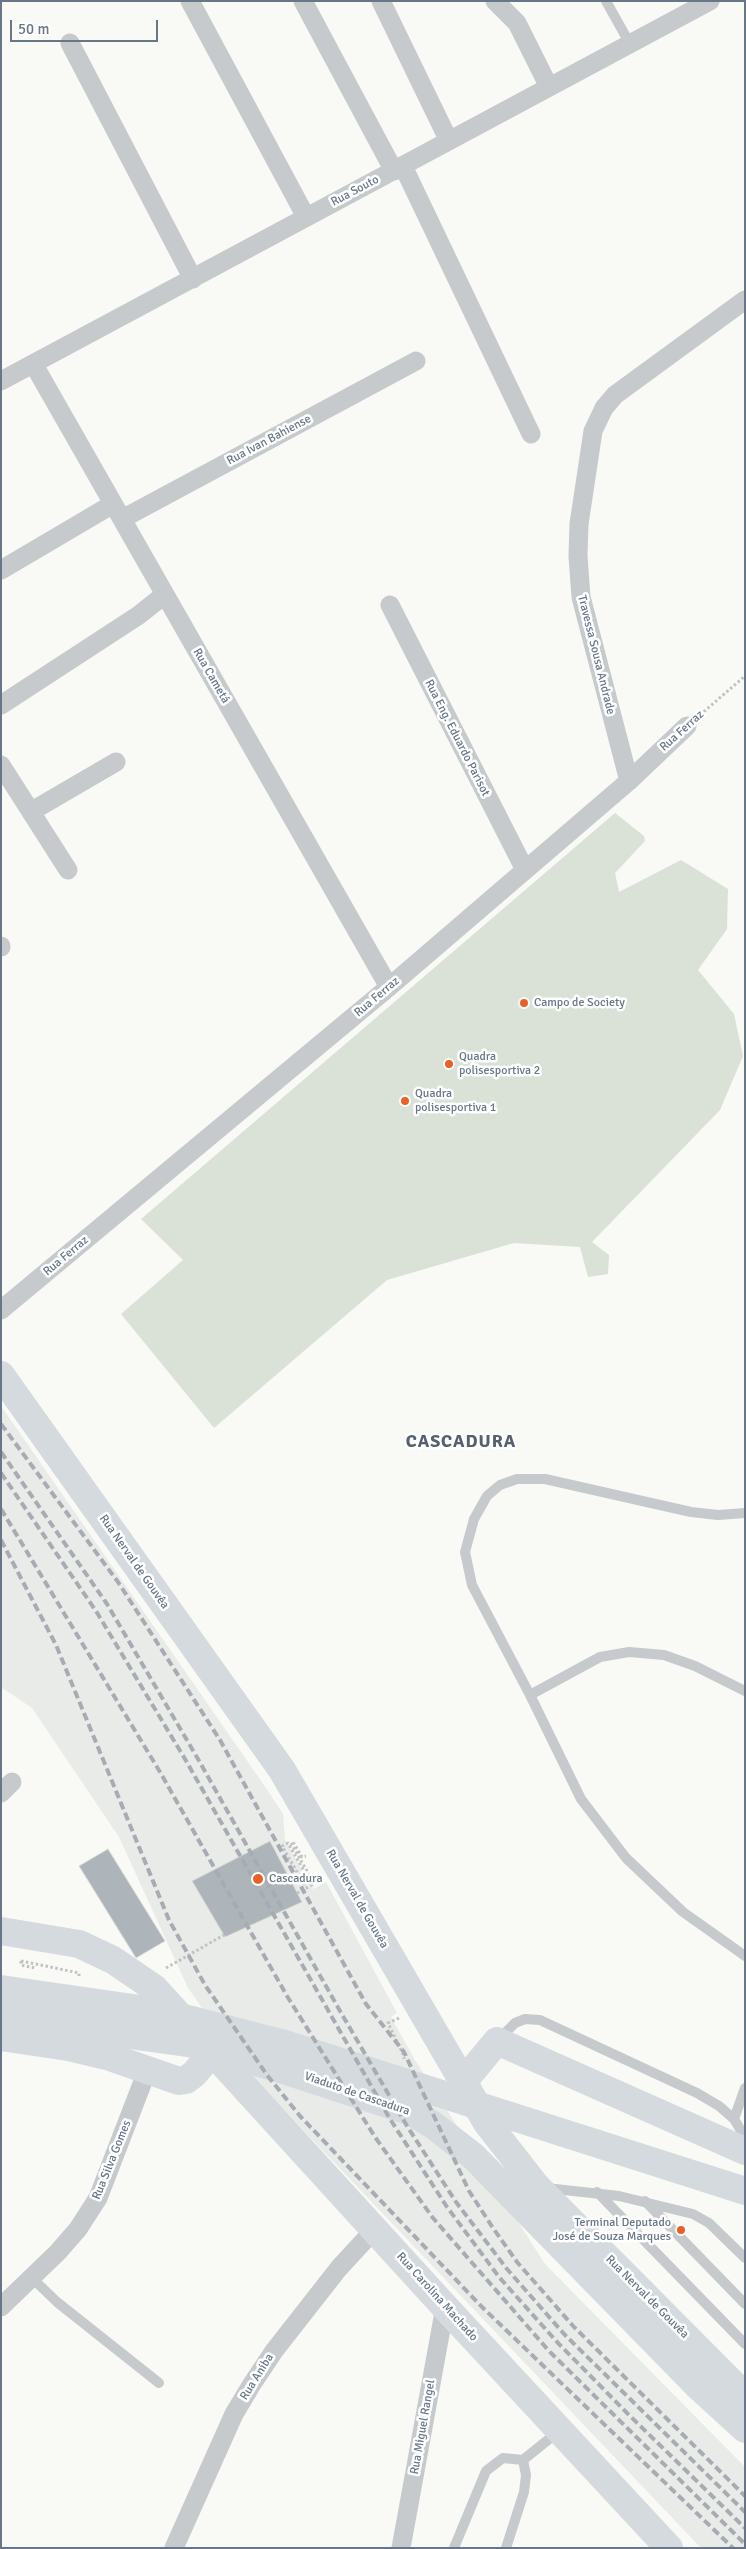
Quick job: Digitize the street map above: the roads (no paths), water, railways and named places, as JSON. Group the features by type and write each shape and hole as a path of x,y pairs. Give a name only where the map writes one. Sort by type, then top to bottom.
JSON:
{"main road":[{"name":"Rua Nerval de Gouvêa","path":"1,1375 282,1770 487,2123 537,2187 745,2396"},
{"name":"Rua Carolina Machado","path":"1,1931 79,1944 113,1960 154,1988 445,2307 669,2548"},
{"name":"Viaduto de Cascadura","path":"1,1989 126,2006 240,2031 408,2082 745,2191"},
{"name":"Viaduto de Cascadura","path":"1,2017 194,2044 280,2069 412,2112 472,2156 698,2386 745,2429"},
{"path":"1,2037 68,2047 110,2057 170,2080 186,2080 205,2062 207,2045"},
{"path":"463,2082 497,2041 745,2151"}],"street":[{"path":"190,1 306,218"},
{"path":"303,1 398,168 531,434"},
{"path":"382,1 448,141"},
{"path":"496,1 517,23 549,88"},
{"name":"Rua Souto","path":"1,382 710,1"},
{"path":"70,43 193,279"},
{"name":"Travessa Sousa Andrade","path":"629,781 581,597 578,556 579,524 593,431 604,408 615,395 745,300"},
{"name":"Rua Ivan Bahiense","path":"1,570 416,361"},
{"name":"Rua Cametá","path":"34,365 389,987"},
{"path":"1,705 139,615 164,595"},
{"name":"Rua Eng. Eduardo Parisot","path":"390,605 524,870"},
{"name":"Rua Ferraz","path":"1,1310 389,987 629,781 687,726"},
{"path":"32,811 116,762"},
{"path":"1,765 68,870"},
{"name":"Rua Silva Gomes","path":"1,2307 32,2278 78,2229 98,2198 147,2071"},
{"name":"Rua Aniba","path":"174,2548 234,2414 252,2384 274,2351 339,2268 376,2230"},
{"name":"Rua Miguel Rangel","path":"401,2548 445,2307"}],"lane":[{"path":"606,1 630,44"},
{"path":"745,1513 718,1515 690,1512 545,1479 516,1479 500,1485 487,1496 474,1520 465,1552 467,1570 472,1585 530,1695 581,1798 626,1858 683,1912 745,1956"},
{"path":"530,1695 574,1669 600,1657 629,1652 664,1656 695,1666 745,1691"},
{"path":"497,2041 515,2023 525,2018 540,2020 697,2093 720,2106 734,2119 743,2134 745,2145"},
{"path":"734,2119 745,2088"},
{"path":"537,2187 597,2192 644,2201 702,2218 745,2258"},
{"path":"597,2192 745,2344"},
{"path":"644,2201 745,2304"},
{"path":"32,2278 57,2302 158,2383"},
{"path":"454,2548 486,2471 504,2458 523,2460 560,2430"},
{"path":"506,2548 524,2492 526,2475 523,2460"}],"railway":[{"path":"1,1424 118,1582 220,1740 366,2004 404,2052 469,2191 493,2228 517,2262 574,2327 745,2496"},
{"path":"1,1452 107,1604 198,1759 407,2126 456,2202 507,2269 565,2335 745,2512"},
{"path":"1,1473 96,1611 185,1759 390,2119 447,2207 499,2277 558,2343 745,2528"},
{"path":"1,1509 160,1772 287,1996 375,2137 433,2218 549,2351 745,2544"},
{"path":"1,1540 56,1645 169,1920 205,1985 267,2075 300,2116 481,2306 733,2548"}],"place":[{"name":"Campo de Society","path":"524,1003"},
{"name":"Quadra polisesportiva 2","path":"449,1064"},
{"name":"Quadra polisesportiva 1","path":"405,1101"},
{"name":"Cascadura","path":"258,1879"},
{"name":"Terminal Deputado José de Souza Marques","path":"681,2230"}],"district":[{"name":"CASCADURA","path":"461,1442"}]}
